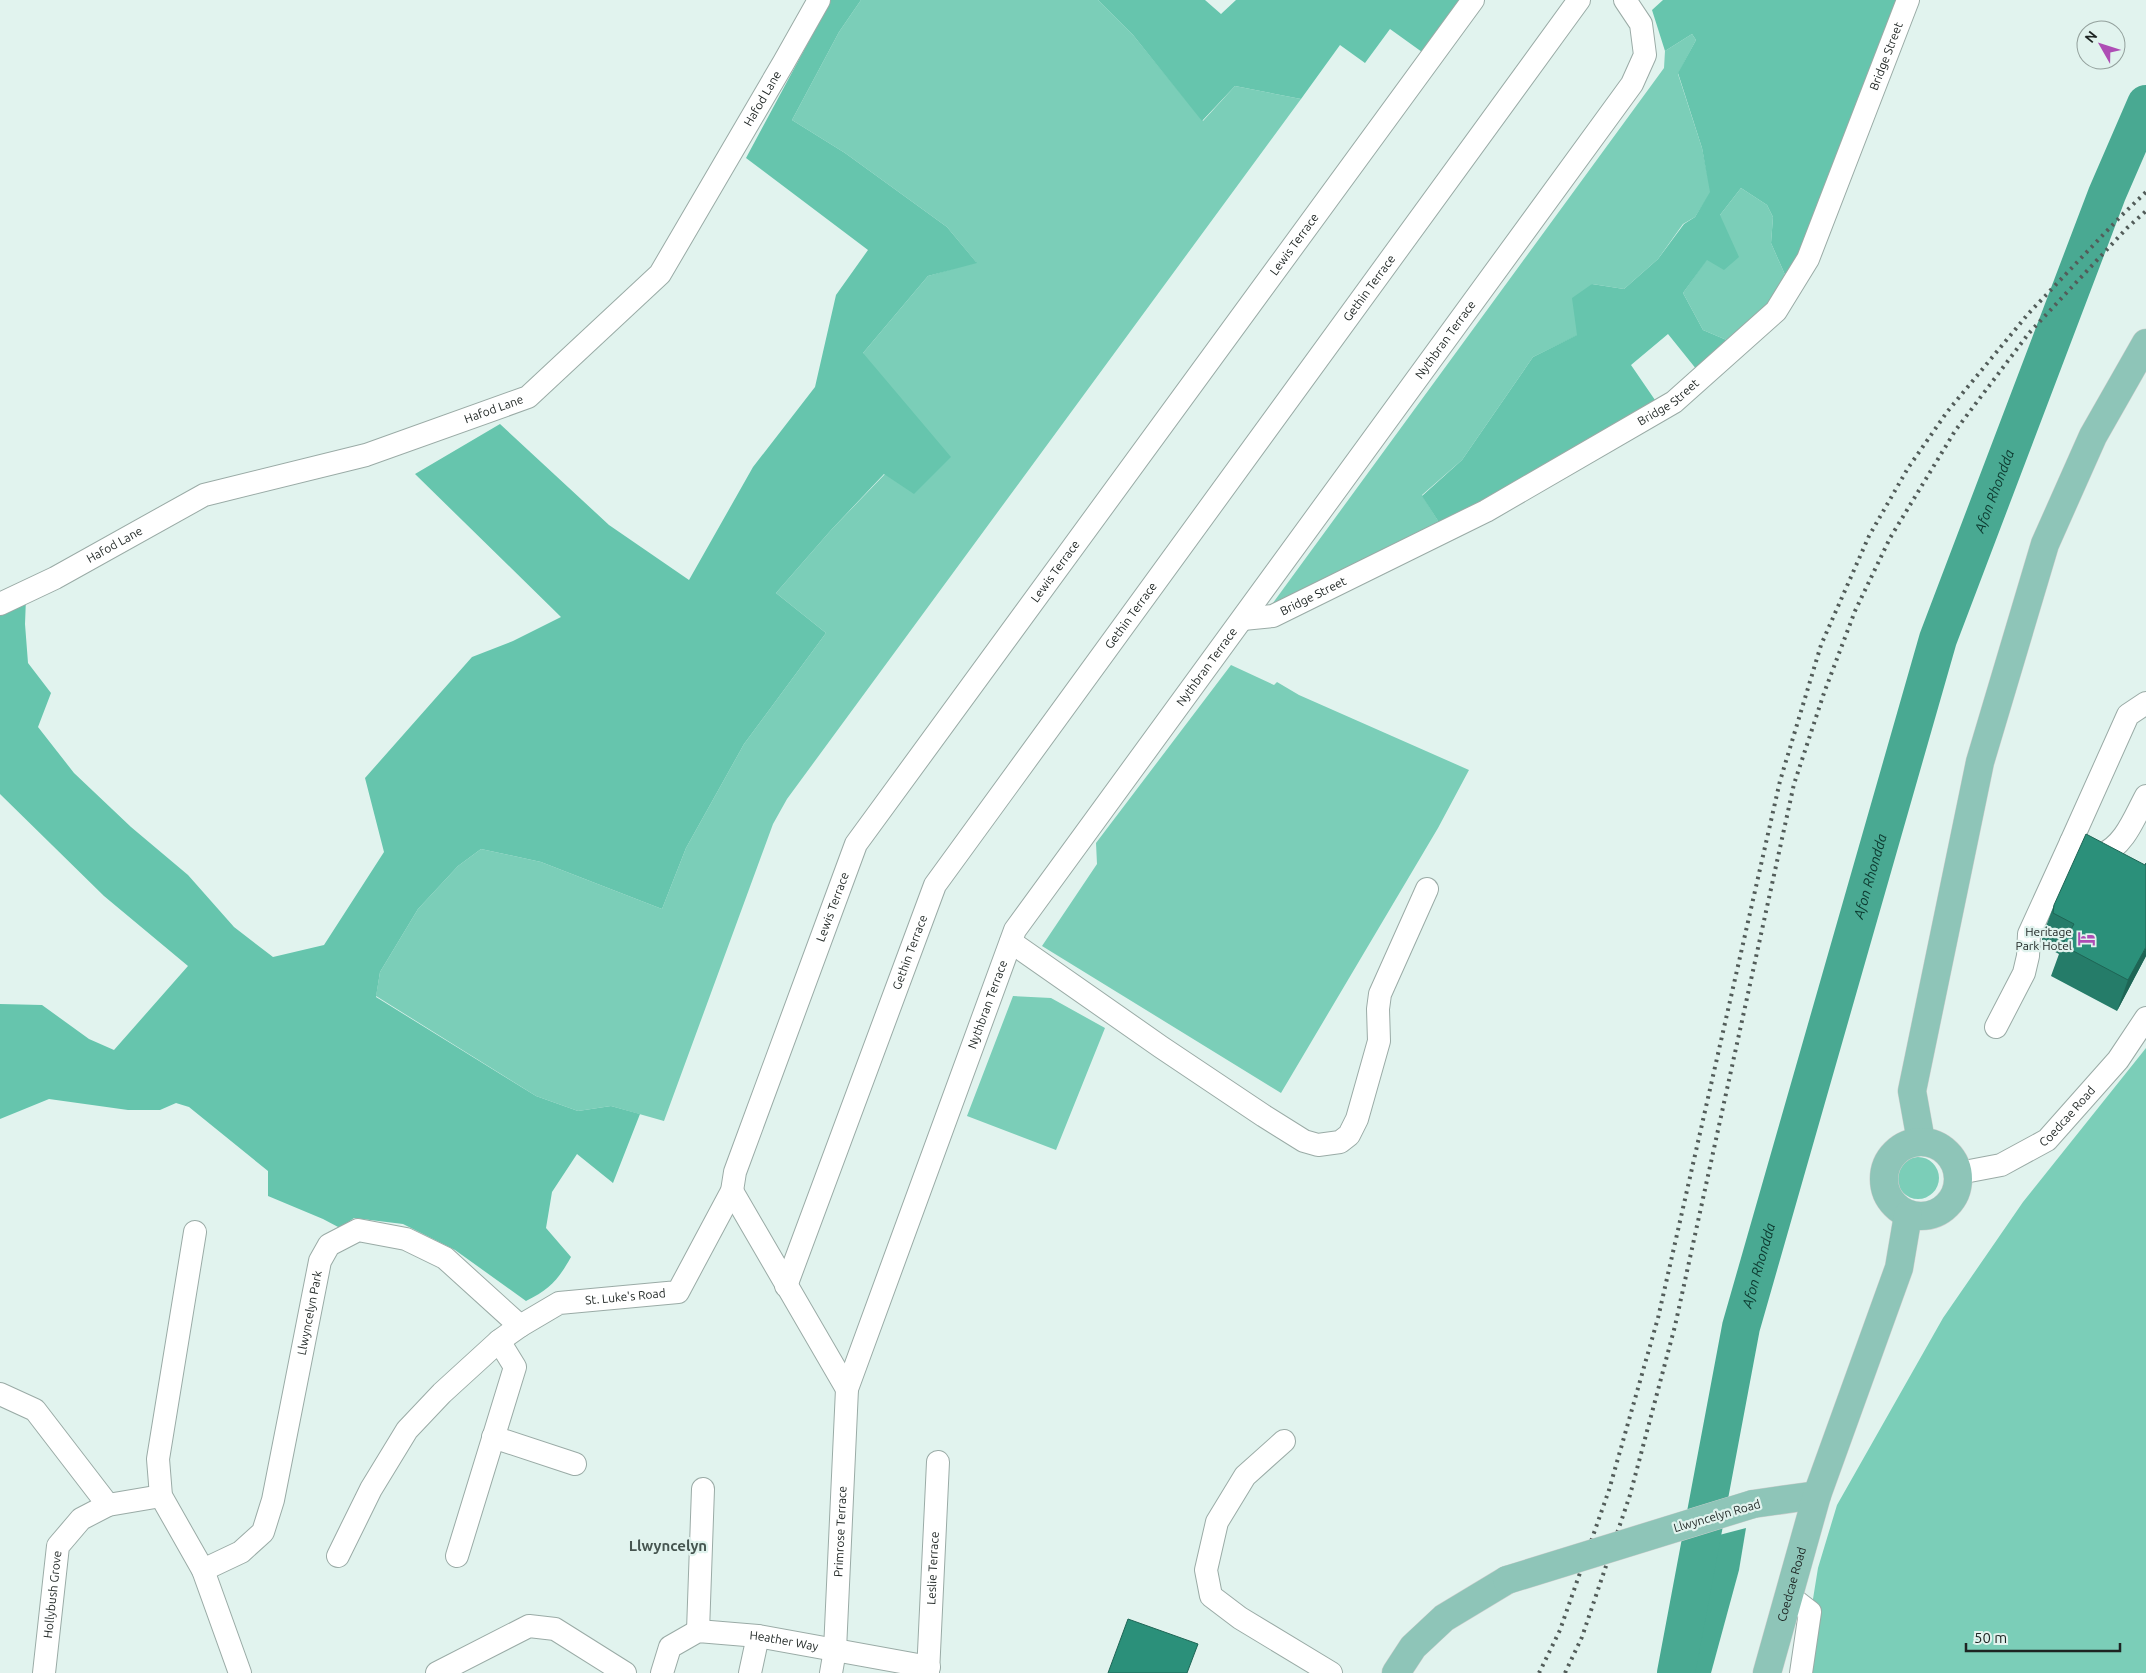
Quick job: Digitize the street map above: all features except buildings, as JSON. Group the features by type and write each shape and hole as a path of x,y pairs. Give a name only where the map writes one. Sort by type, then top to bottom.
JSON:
{"main road":[{"path":"1921,1142 1912,1091 1980,762 2045,544 2094,436 2146,343"},
{"path":"1921,1142 1934,1144 1946,1151 1952,1157 1959,1173 1959,1186 1956,1195 1948,1206 1937,1214 1924,1217 1908,1215 1897,1208 1886,1194 1884,1182 1886,1168 1891,1156 1902,1147 1921,1142"},
{"path":"1817,1495 1899,1268 1908,1215"},
{"name":"Llwyncelyn Road","path":"1396,1673 1413,1647 1444,1618 1507,1580 1753,1504 1817,1495"},
{"name":"Coedcae Road","path":"1767,1673 1817,1495"}],"street":[{"name":"Hafod Lane","path":"0,604 55,578 204,495 366,455 528,397 660,274 780,71 819,0"},
{"name":"Lewis Terrace","path":"732,1191 735,1172 856,844 1473,0"},
{"name":"Gethin Terrace","path":"786,1286 935,885 1579,0"},
{"name":"Nythbran Terrace","path":"848,1389 1016,930 1632,84 1645,55 1641,24 1625,0"},
{"name":"Bridge Street","path":"1243,619 1273,616 1494,506 1674,402 1776,311 1808,259 1908,0"},
{"path":"1996,1027 2024,973 2028,956 2029,934 2128,715 2146,703"},
{"path":"2072,842 2101,854 2112,850 2120,843 2146,796"},
{"path":"1011,942 1161,1047 1264,1116 1304,1141 1318,1145 1328,1144 1340,1142 1349,1135 1357,1119 1379,1041 1378,1009 1380,994 1427,889"},
{"name":"Coedcae Road","path":"1959,1173 2001,1165 2047,1140 2118,1060 2146,1018"},
{"path":"732,1191 848,1389"},
{"name":"St. Luke's Road","path":"338,1556 371,1489 407,1430 442,1393 500,1341 559,1302 678,1292 732,1191"},
{"name":"Llwyncelyn Park","path":"202,1570 241,1552 264,1532 273,1500 320,1261 329,1245 358,1230 406,1239 445,1258 520,1326"},
{"path":"194,1232 158,1460 160,1496 202,1570 240,1673"},
{"path":"458,1556 515,1367 500,1341"},
{"name":"Primrose Terrace","path":"831,1673 835,1650 848,1389"},
{"path":"0,1394 35,1410 108,1505"},
{"path":"493,1437 575,1464"},
{"path":"1284,1441 1245,1476 1218,1522 1206,1570 1211,1596 1240,1618 1331,1673"},
{"name":"Leslie Terrace","path":"929,1670 938,1462"},
{"path":"662,1673 670,1647 698,1631 703,1489"},
{"name":"Hollybush Grove","path":"44,1673 58,1546 80,1519 108,1505 160,1496"},
{"path":"1788,1595 1810,1612 1800,1673"},
{"path":"438,1673 529,1626 554,1629 625,1673"},
{"name":"Heather Way","path":"698,1631 758,1636 929,1670"},
{"path":"750,1673 758,1636"}],"shaded area":[{"path":"831,0 861,0 839,32 792,120 845,153 947,227 977,263 928,276 863,353 951,457 914,494 884,474 832,529 776,593 826,633 744,744 686,848 662,909 541,862 481,849 458,866 418,909 380,972 376,997 536,1096 578,1111 611,1106 640,1114 613,1183 577,1154 552,1192 546,1228 571,1257 562,1272 547,1288 526,1301 455,1250 403,1224 354,1218 340,1228 268,1196 268,1171 189,1107 176,1103 160,1110 128,1110 49,1099 0,1119 0,1004 42,1005 89,1039 114,1050 188,966 104,896 0,794 0,612 26,598 25,624 28,663 51,693 38,727 74,773 131,827 188,875 234,927 273,957 324,945 384,852 365,778 472,657 513,641 561,617 415,474 500,424 609,525 689,580 753,467 815,387 836,295 868,250 746,158"},
{"path":"861,0 1098,0 1133,35 1203,121 1235,86 1301,99 787,799 773,824 664,1121 611,1106 578,1111 536,1096 376,996 380,972 418,909 458,866 481,849 541,862 662,909 686,848 744,744 826,633 776,593 832,529 885,474 863,353 928,276 976,262 947,227 845,153 792,120 839,32"},
{"path":"1098,0 1205,0 1221,14 1236,0 1464,0 1422,52 1390,29 1365,63 1340,45 1301,99 1235,86 1202,121 1133,35"},
{"path":"1663,0 1903,0 1824,205 1786,277 1771,243 1773,217 1767,205 1741,188 1720,215 1739,257 1724,270 1707,260 1683,293 1703,330 1729,341 1697,370 1668,334 1631,365 1655,400 1615,426 1440,524 1422,496 1462,460 1533,357 1577,335 1572,298 1592,284 1624,289 1658,259 1684,224 1695,217 1710,192 1702,148 1678,73 1696,40 1692,34 1665,51 1652,10"},
{"path":"1692,34 1696,40 1678,74 1702,148 1711,192 1695,217 1683,224 1658,259 1624,289 1592,284 1578,335 1533,357 1462,460 1422,495 1440,524 1270,607 1664,68 1665,51"},
{"path":"1741,188 1767,205 1773,217 1771,243 1786,277 1768,304 1729,341 1703,330 1683,293 1707,259 1720,215"},
{"path":"1231,665 1274,685 1277,682 1299,695 1469,770 1438,828 1281,1093 1042,946 1097,864 1096,843"},
{"path":"1013,996 1051,998 1105,1028 1056,1150 967,1116"},
{"path":"2146,1048 2146,1673 1801,1673 1818,1568 1837,1505 1943,1318 2023,1202"},
{"path":"1922,1157 1930,1160 1936,1166 1939,1178 1936,1190 1930,1196 1914,1199 1906,1196 1900,1190 1897,1174 1900,1166 1906,1160"},
{"path":"1746,1528 1739,1570 1711,1673 1660,1673 1685,1544"}],"waterway":[{"name":"Afon Rhondda","path":"1676,1673 1741,1327 1938,639 2107,194 2146,104"}],"railway":[{"path":"1539,1673 1560,1630 1609,1490 1658,1318 1780,781 1821,645 1869,536 1908,468 1947,412 2028,314 2146,192"},
{"path":"1565,1673 1582,1637 1630,1495 1675,1326 1794,784 1824,693 1855,611 1890,538 1955,431 2029,333 2127,228 2146,211"}],"place":[{"name":"Heritage Park Hotel","path":"2086,939"}],"district":[{"name":"Llwyncelyn","path":"668,1546"}]}
